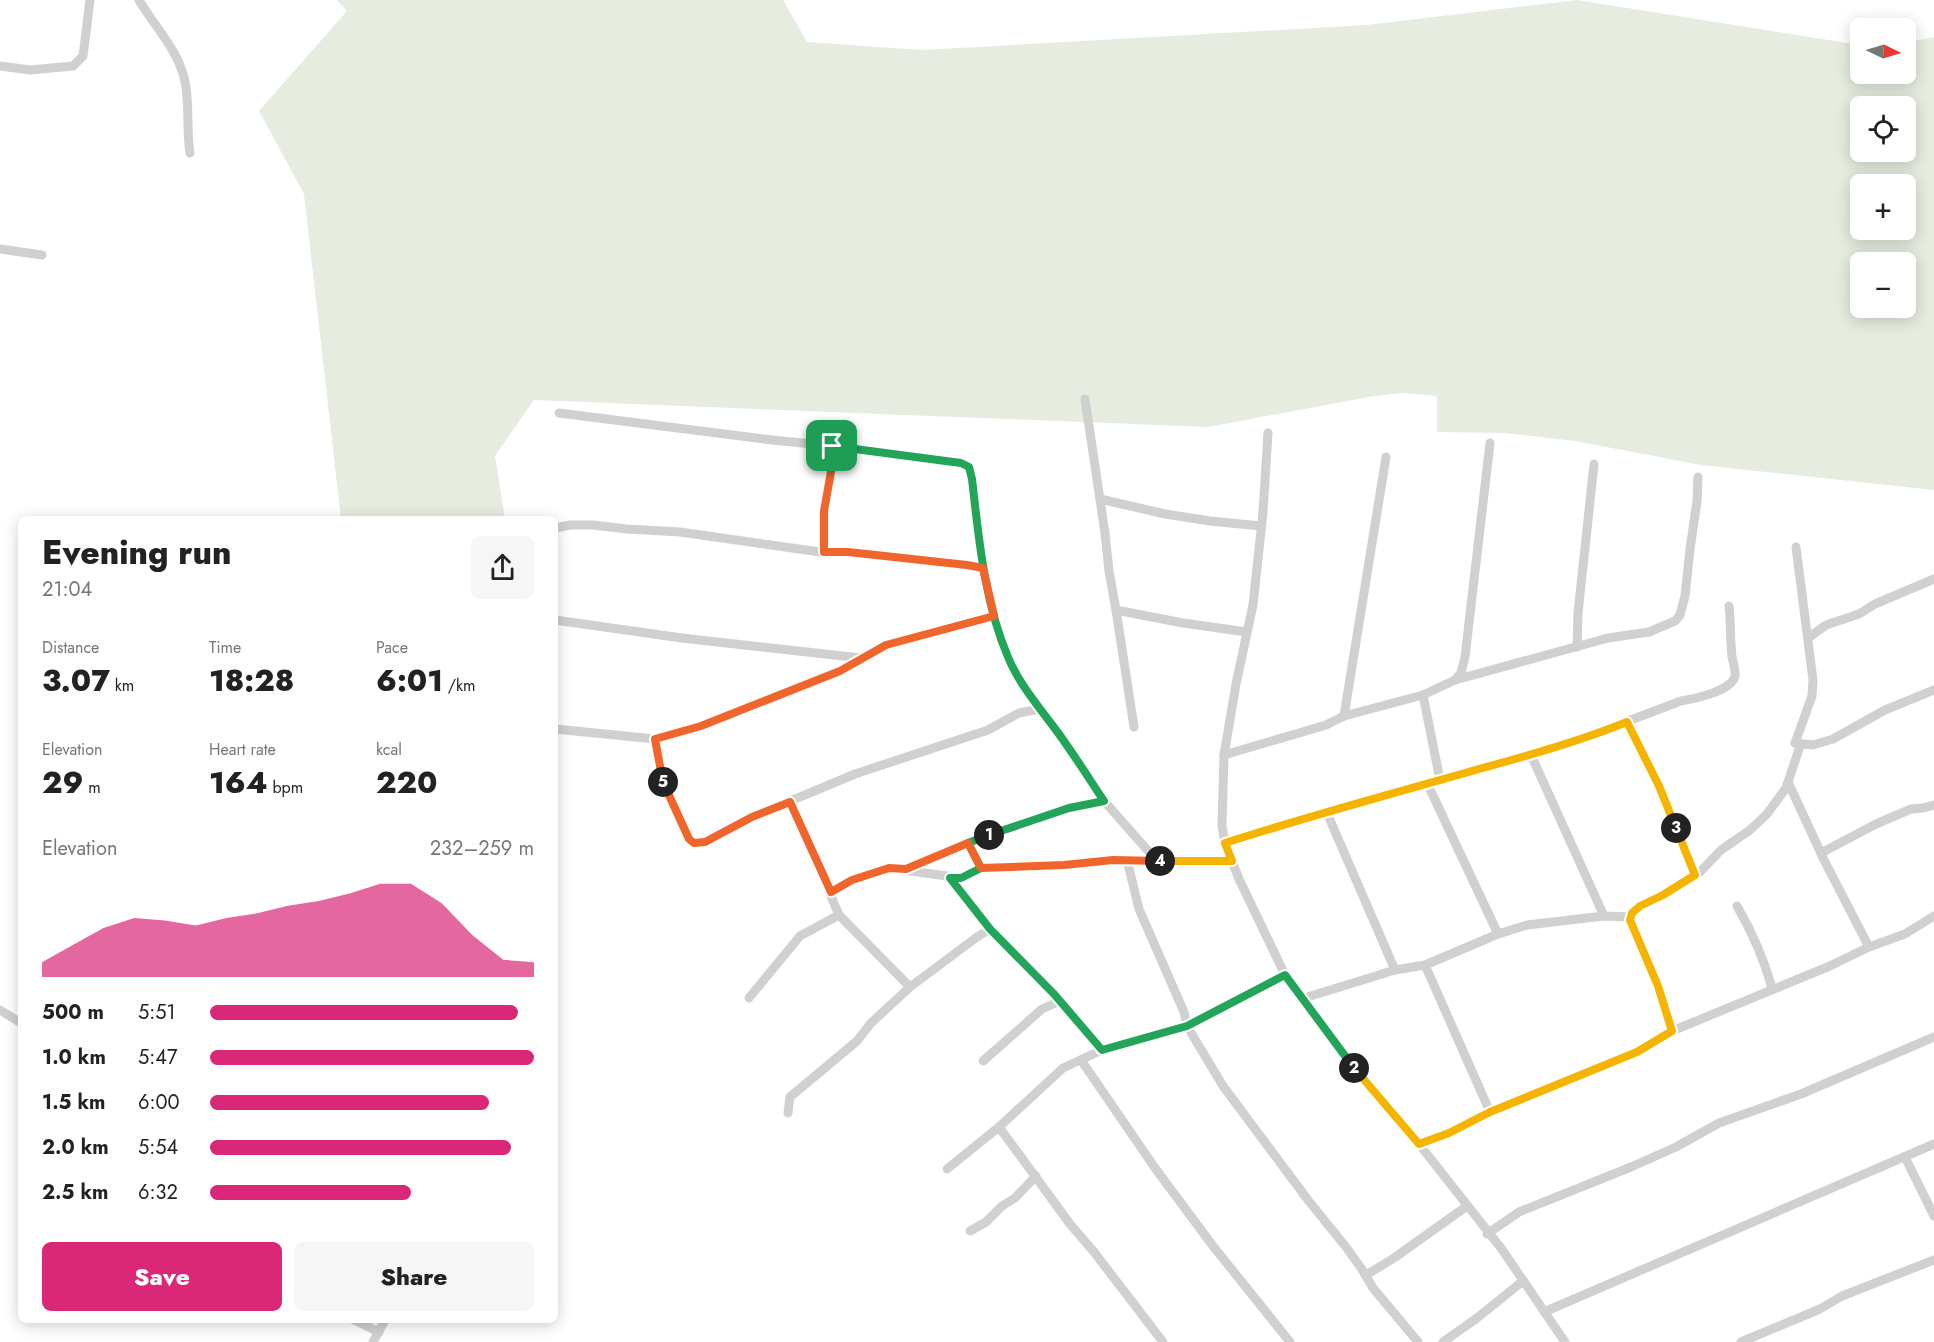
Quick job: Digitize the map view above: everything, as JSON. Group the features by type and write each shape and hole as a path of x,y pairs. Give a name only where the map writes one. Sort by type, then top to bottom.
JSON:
{"street":[{"path":"0,66 30,70 73,66 83,56 90,0"},
{"path":"139,0 177,57 182,69 186,83 190,153"},
{"path":"0,249 42,255"},
{"path":"1085,399 1108,571 1134,727"},
{"path":"560,413 832,446 966,465 971,471 983,568 994,616 1008,658 1039,709 1104,801 1156,861"},
{"path":"1268,433 1253,605 1224,755 1222,818 1225,843 1285,975 1301,999 1364,1080 1419,1144 1487,1234 1501,1248 1565,1342"},
{"path":"1455,680 1461,673 1465,657 1490,443"},
{"path":"824,552 824,511 832,466 832,446"},
{"path":"1344,716 1386,457"},
{"path":"1577,647 1578,613 1594,464"},
{"path":"1224,755 1326,725 1344,716 1423,695 1455,680 1608,638 1649,632 1675,621 1680,615 1685,596 1698,477"},
{"path":"1100,500 1165,514 1261,526"},
{"path":"558,527 593,525 680,532 824,552 858,553 983,568"},
{"path":"1795,743 1812,696 1813,680 1796,547"},
{"path":"1808,638 1826,625 1859,614 1875,604 1934,579"},
{"path":"1225,843 1288,822 1531,755 1725,687 1735,675 1729,606"},
{"path":"1116,610 1247,632"},
{"path":"558,729 655,739 701,726 840,671 886,645 994,616"},
{"path":"558,620 682,638 861,658"},
{"path":"1795,743 1813,745 1833,739 1885,710 1934,690"},
{"path":"1423,695 1440,780"},
{"path":"655,739 664,787 689,839 694,843 705,842 752,817 855,774 988,730 1020,713 1039,709"},
{"path":"1627,722 1659,786 1695,875"},
{"path":"1301,999 1395,970 1425,964 1498,934 1527,925 1604,916 1630,916 1640,906 1695,875 1721,850 1750,830 1767,814 1788,782 1800,746 1795,743"},
{"path":"1531,755 1604,916"},
{"path":"1788,782 1869,947"},
{"path":"1428,785 1498,934"},
{"path":"906,869 968,843 1069,808 1104,801"},
{"path":"790,802 831,892 839,915 910,987"},
{"path":"1821,853 1911,808 1934,805"},
{"path":"1327,813 1395,970"},
{"path":"968,843 981,868"},
{"path":"831,892 852,880 889,868 961,878 981,868 1126,860 1232,861"},
{"path":"1126,860 1139,909 1184,1012 1187,1026 1223,1086 1366,1275 1373,1288 1418,1342"},
{"path":"950,878 990,929 1060,1001 1102,1050"},
{"path":"1737,906 1765,963 1772,988"},
{"path":"749,998 800,936 839,915"},
{"path":"1630,916 1631,924 1658,986 1672,1031"},
{"path":"1419,1144 1449,1133 1490,1112 1637,1052 1672,1031 1830,966 1869,947 1905,934 1934,916"},
{"path":"788,1113 790,1097 857,1041 871,1023 910,987 990,929"},
{"path":"1425,964 1490,1112"},
{"path":"948,1169 999,1127 1060,1070 1102,1050 1187,1026 1285,975"},
{"path":"983,1061 1042,1009 1060,1001"},
{"path":"0,1010 18,1021"},
{"path":"1487,1234 1519,1212 1676,1147 1719,1123 1801,1094 1934,1036"},
{"path":"1081,1060 1155,1168 1213,1246 1290,1342"},
{"path":"999,1127 1070,1224 1162,1342"},
{"path":"1544,1312 1934,1144"},
{"path":"1905,1157 1934,1216"},
{"path":"970,1231 986,1222 1002,1206 1015,1198 1036,1176"},
{"path":"1366,1275 1467,1206"},
{"path":"1741,1342 1820,1309 1842,1296 1934,1260"},
{"path":"1443,1342 1478,1318 1523,1281"},
{"path":"360,1323 379,1332"},
{"path":"374,1342 383,1323"}],"shaded area":[{"path":"337,0 783,0 807,42 923,50 1366,25 1577,0 1850,43 1850,84 1916,84 1916,41 1934,37 1934,490 1701,465 1575,441 1503,433 1437,432 1437,396 1403,393 1374,396 1208,427 534,400 495,456 505,516 341,516 304,194 259,111 347,11"}],"route":[{"path":"832,446 832,466 824,511 824,552 848,552 967,565 983,568 984,577 994,616 965,622 880,647 840,671 701,726 655,739 664,787 691,841 705,842 752,817 790,802 831,892 852,880 889,868 906,869 968,843 981,868 1064,865 1113,860 1232,861 1225,843 1288,822 1531,755 1627,722 1659,786 1695,875 1640,906 1630,916 1631,924 1658,986 1672,1031 1637,1052 1490,1112 1449,1133 1419,1144 1364,1080 1285,975 1187,1026 1102,1050 1054,994 990,929 950,878 961,878 981,868 968,843 1069,808 1104,801 1039,709 1008,658 984,577 979,543 971,471 969,467 961,463 832,446"}]}
